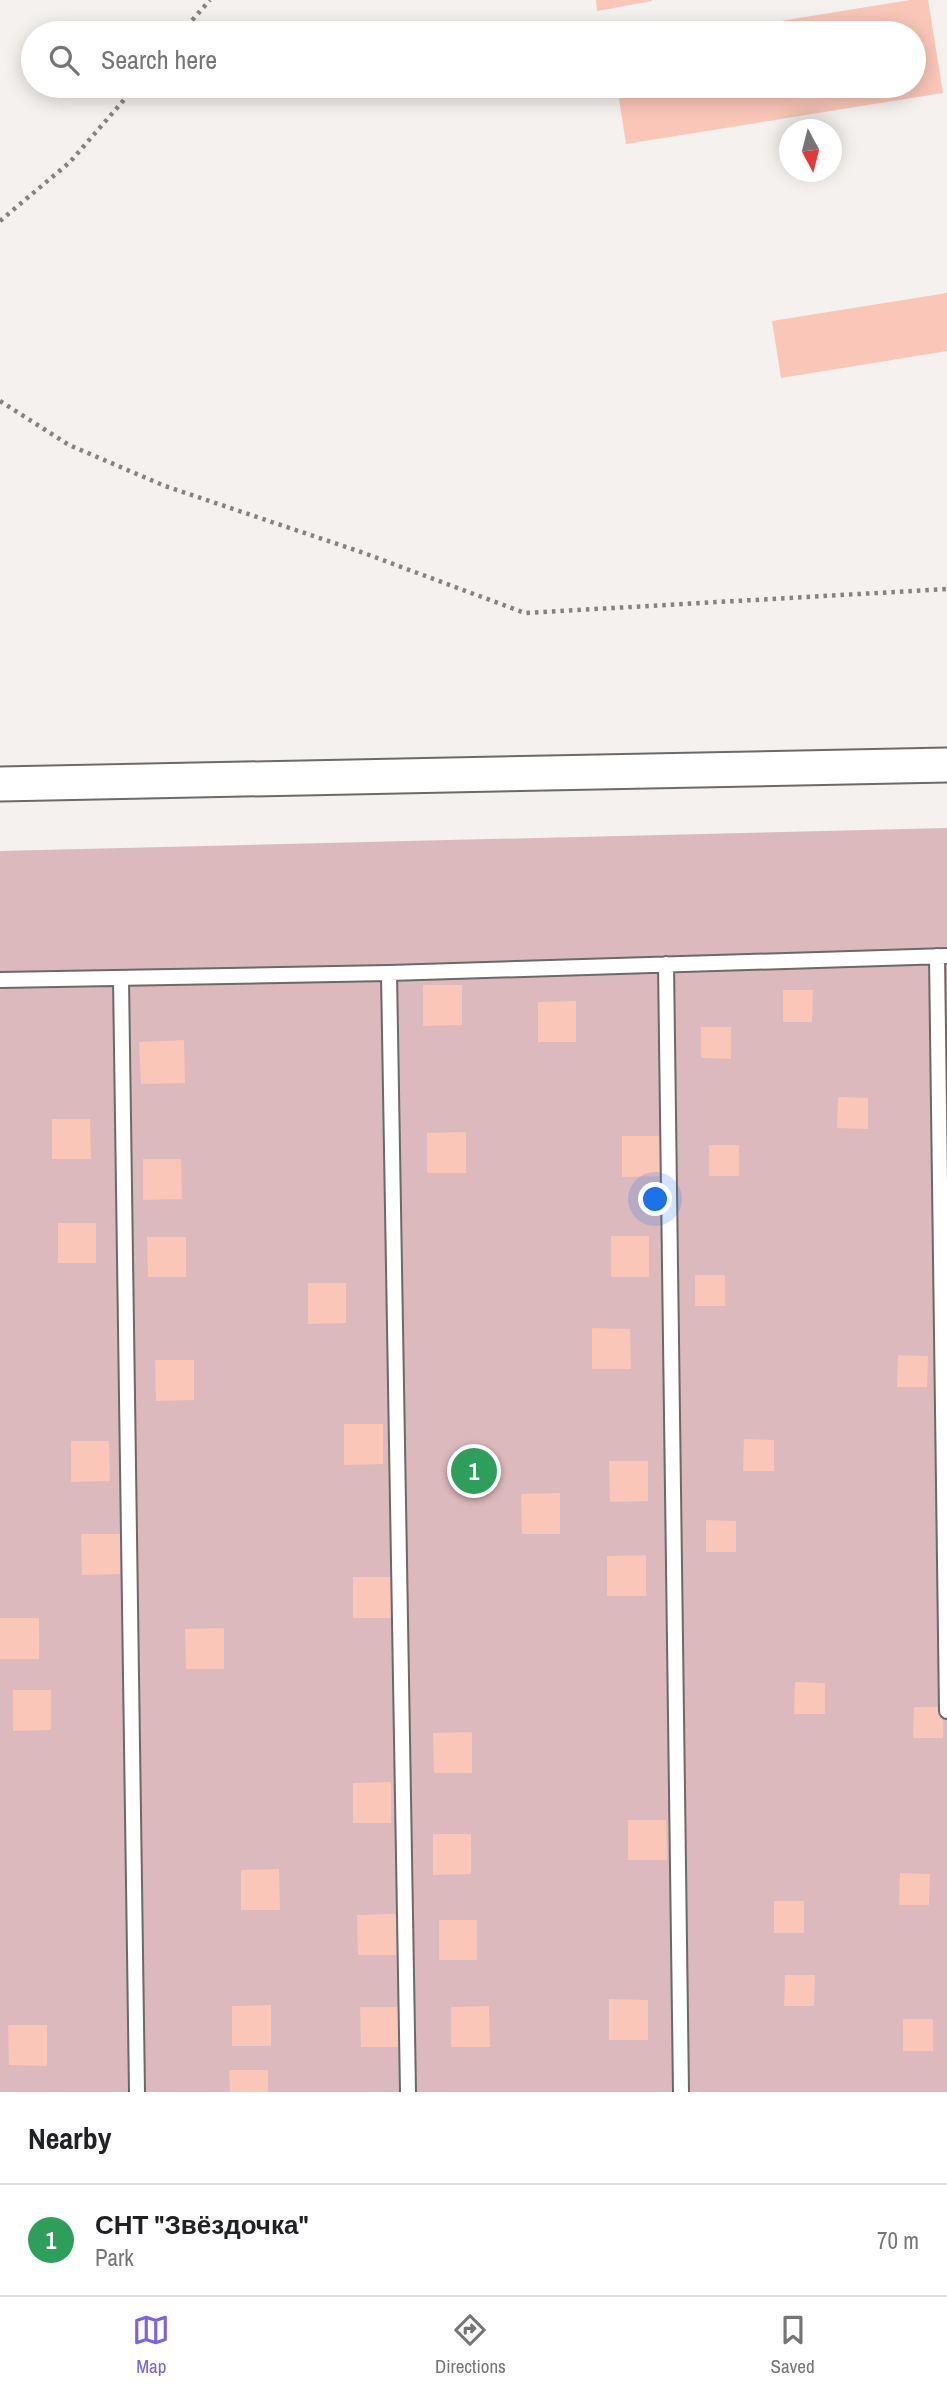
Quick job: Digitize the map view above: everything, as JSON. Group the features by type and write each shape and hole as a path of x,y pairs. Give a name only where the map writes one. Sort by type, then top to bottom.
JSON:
{"street":[{"path":"0,784 947,765"}],"lane":[{"path":"0,981 389,973 942,956 947,1712"},
{"path":"666,964 681,2092"},
{"path":"389,973 408,2092"},
{"path":"121,979 136,2092"}],"path":[{"path":"192,21 210,0"},
{"path":"0,220 70,162 126,98"},
{"path":"0,401 69,445 165,485 360,552 525,613 947,589"}],"shaded area":[{"path":"947,828 947,2092 0,2092 0,851"}],"building":[{"path":"596,0 652,0 652,1 597,11"},
{"path":"910,0 928,0 943,93 926,96 926,21 780,21"},
{"path":"619,98 912,98 626,144"},
{"path":"947,293 947,351 781,378 772,321"},
{"path":"423,985 462,985 462,1025 423,1026"},
{"path":"783,990 813,990 812,1022 783,1022"},
{"path":"576,1001 576,1042 538,1042 538,1002"},
{"path":"701,1027 731,1027 731,1059 701,1058"},
{"path":"184,1040 185,1083 141,1084 139,1042"},
{"path":"838,1097 868,1098 868,1129 837,1128"},
{"path":"52,1119 90,1119 91,1159 52,1159"},
{"path":"466,1132 466,1173 427,1173 427,1133"},
{"path":"622,1136 661,1136 661,1176 622,1177"},
{"path":"709,1145 739,1145 739,1176 709,1176"},
{"path":"143,1159 181,1159 182,1199 143,1200"},
{"path":"58,1223 96,1223 96,1263 58,1263"},
{"path":"611,1236 649,1236 649,1277 611,1277"},
{"path":"147,1237 186,1237 186,1277 148,1277"},
{"path":"695,1275 725,1275 725,1306 695,1306"},
{"path":"308,1283 346,1283 346,1323 308,1324"},
{"path":"592,1328 630,1329 631,1369 592,1369"},
{"path":"898,1355 928,1356 927,1387 897,1387"},
{"path":"155,1360 194,1360 194,1400 156,1401"},
{"path":"344,1424 383,1424 383,1464 344,1465"},
{"path":"744,1439 774,1440 774,1471 743,1471"},
{"path":"71,1441 109,1441 110,1481 71,1482"},
{"path":"609,1461 648,1461 648,1501 610,1502"},
{"path":"560,1493 560,1534 522,1534 521,1494"},
{"path":"706,1520 736,1521 736,1552 706,1552"},
{"path":"81,1534 120,1534 120,1574 82,1575"},
{"path":"646,1555 646,1596 607,1596 607,1556"},
{"path":"353,1577 391,1577 391,1618 353,1618"},
{"path":"0,1618 39,1618 39,1659 0,1659"},
{"path":"224,1628 224,1669 186,1669 185,1629"},
{"path":"795,1682 825,1683 825,1714 794,1714"},
{"path":"13,1690 51,1690 51,1730 13,1731"},
{"path":"914,1707 944,1707 943,1738 913,1738"},
{"path":"472,1732 472,1773 434,1773 433,1733"},
{"path":"391,1782 391,1823 353,1823 353,1783"},
{"path":"628,1820 666,1820 667,1860 628,1860"},
{"path":"433,1834 471,1834 471,1874 433,1875"},
{"path":"279,1869 280,1910 241,1910 241,1870"},
{"path":"900,1873 930,1874 929,1905 899,1905"},
{"path":"774,1901 804,1901 804,1933 774,1933"},
{"path":"396,1914 396,1955 358,1955 357,1915"},
{"path":"439,1920 477,1920 477,1960 439,1960"},
{"path":"785,1975 815,1975 814,2006 784,2006"},
{"path":"609,1999 648,2000 648,2040 609,2040"},
{"path":"271,2005 271,2046 232,2046 232,2006"},
{"path":"489,2006 490,2047 451,2047 451,2007"},
{"path":"360,2007 399,2007 399,2047 361,2047"},
{"path":"903,2019 933,2019 933,2051 903,2051"},
{"path":"8,2025 47,2025 47,2066 9,2065"},
{"path":"229,2070 268,2070 268,2092 230,2092"}],"place":[{"name":"СНТ \"Звёздочка\"","path":"474,1471"}]}
